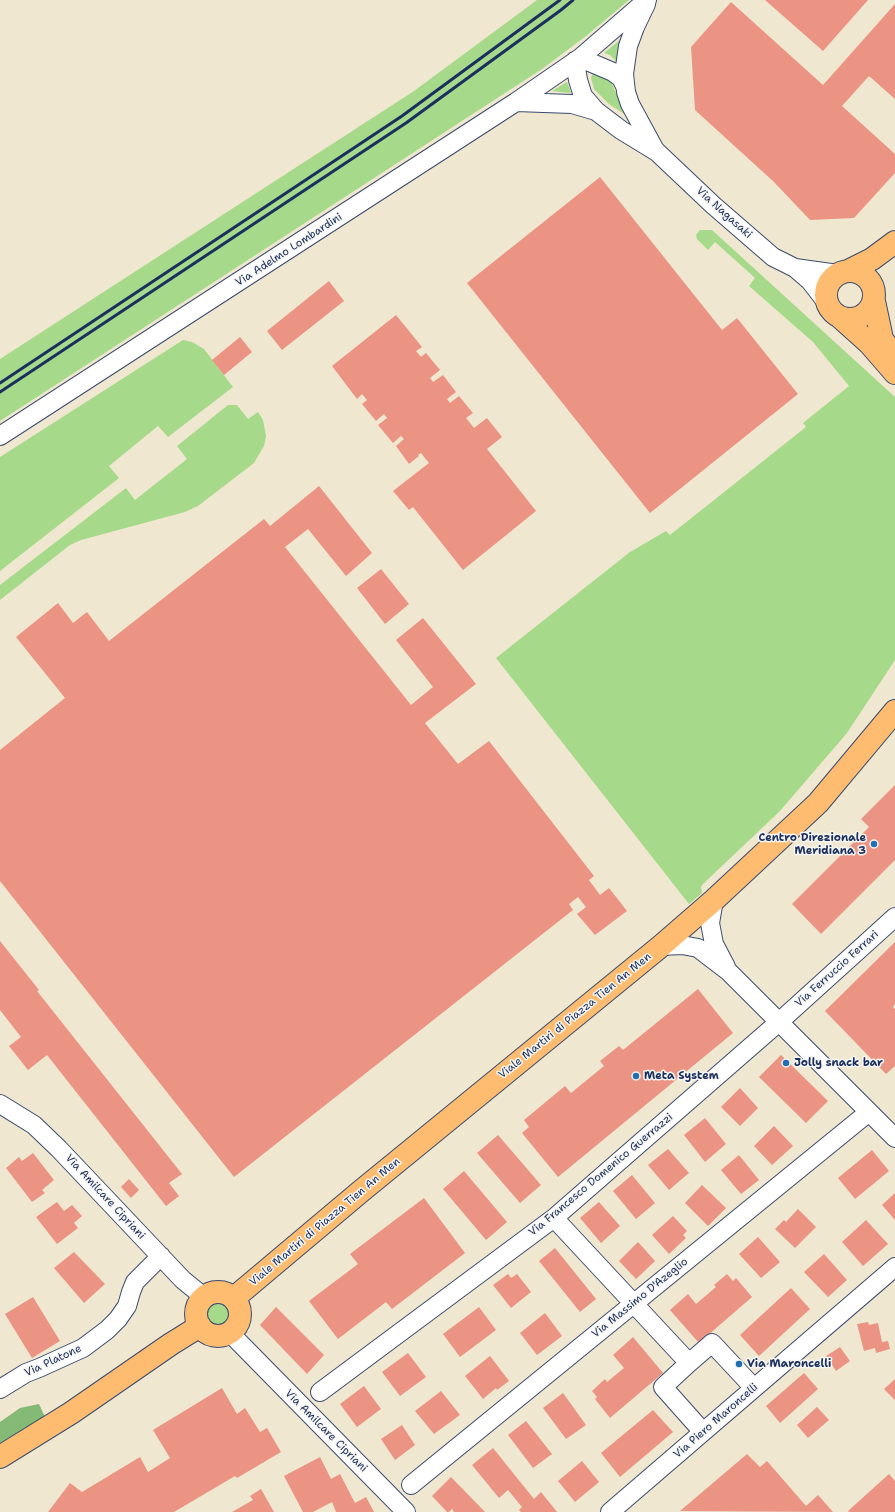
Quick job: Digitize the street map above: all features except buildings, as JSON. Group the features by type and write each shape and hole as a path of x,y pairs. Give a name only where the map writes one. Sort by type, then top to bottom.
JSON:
{"main road":[{"path":"895,242 872,259 832,279 827,286 826,295 834,310 848,319 860,316 870,309 874,296 895,249"},
{"name":"Via Nagasaki","path":"844,272 858,272 871,281 882,339 895,357"},
{"name":"Via Nagasaki","path":"834,310 868,343 895,373"},
{"name":"Viale Martiri di Piazza Tien An Men","path":"234,1298 360,1192 661,946 714,900 818,803 895,711"},
{"path":"217,1292 224,1293 234,1298 238,1303 240,1316 235,1328 230,1333 217,1336 210,1334 200,1326 197,1308 204,1297 217,1292"},
{"path":"0,1458 71,1413 171,1344 200,1326"}],"street":[{"name":"Via Adelmo Lombardini","path":"0,436 516,102 578,59 648,0"},
{"name":"Via Nagasaki","path":"648,0 628,46 624,74 625,86 630,104 657,152"},
{"name":"Via Nagasaki","path":"625,86 621,78 613,72 578,59 578,80 583,96 596,111 621,130 657,152 713,205 773,256 795,268 810,281 834,310"},
{"name":"Via Nagasaki","path":"516,102 572,104 596,111"},
{"name":"Via Nagasaki","path":"795,268 844,272"},
{"path":"714,900 710,923 714,944 728,971"},
{"name":"Via Ferruccio Ferrari","path":"779,1022 895,917"},
{"path":"661,946 682,945 698,948 728,971 895,1138"},
{"name":"Via Francesco Domenico Guerrazzi","path":"320,1392 554,1218 779,1022"},
{"name":"Via Amilcare Cipriani","path":"0,1104 34,1125 59,1149 183,1280 204,1297"},
{"name":"Via Massimo D'Azeglio","path":"411,1484 869,1112"},
{"path":"554,1218 689,1363"},
{"name":"Via Platone","path":"0,1389 26,1373 46,1366 83,1348 107,1330 118,1319 127,1306 130,1292 136,1282 161,1256"},
{"name":"Via Piero Maroncelli","path":"610,1512 895,1266"},
{"name":"Via Amilcare Cipriani","path":"230,1333 406,1512"},
{"path":"704,1432 663,1387 689,1363 712,1343 754,1388"}],"green space":[{"path":"537,0 629,0 586,36 542,69 0,421 0,359 414,91"},
{"path":"620,40 618,63 610,55 604,53"},
{"path":"593,73 598,73 611,82 629,117 609,104 594,89 591,78"},
{"path":"567,82 571,93 552,91"},
{"path":"700,230 712,230 895,397 895,660 847,733 780,811 703,884 701,887 702,893 689,904 496,658 630,552 666,531 670,535 806,427 803,423 849,386 813,342 749,286 755,278 715,242 708,250 697,239 696,235"},
{"path":"183,340 192,342 204,349 233,387 168,437 158,426 109,466 119,478 0,571 0,457"},
{"path":"228,405 237,405 248,419 258,412 263,420 266,436 264,446 254,463 198,506 185,512 81,540 70,545 0,600 0,585 126,488 135,500 187,459 177,446"},
{"path":"218,1299 229,1303 233,1314 229,1325 218,1329 207,1325 203,1314 207,1303"},
{"path":"39,1404 45,1417 0,1446 0,1422 20,1408"}],"railway":[{"path":"0,383 402,116 560,0"},
{"path":"0,392 406,123 573,0"}],"place":[{"name":"Centro Direzionale Meridiana 3","path":"874,844"},
{"name":"Jolly snack bar","path":"786,1063"},
{"name":"Meta System","path":"636,1076"},
{"name":"Via Maroncelli","path":"739,1364"}]}
